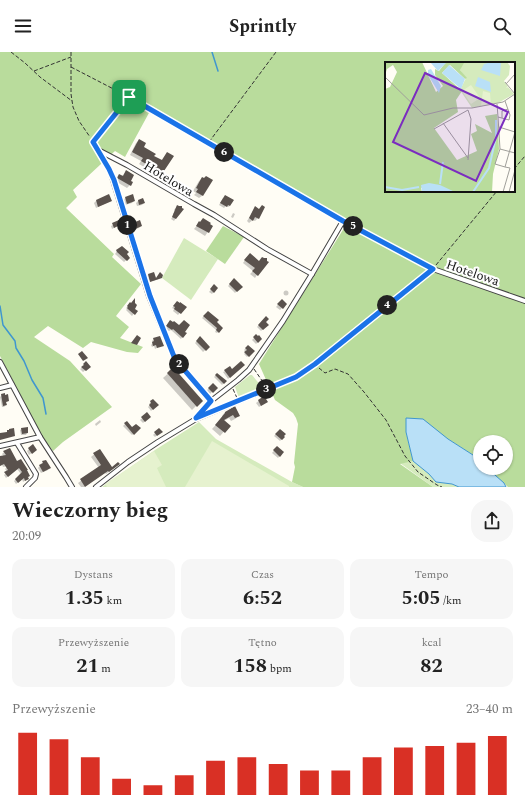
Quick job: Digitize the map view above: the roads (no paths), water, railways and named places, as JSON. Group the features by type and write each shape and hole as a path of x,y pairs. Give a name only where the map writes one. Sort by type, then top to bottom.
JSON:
{"street":[{"path":"93,142 114,180 150,296 175,359 211,401"},
{"name":"Hotelowa","path":"98,150 214,215 267,249 312,274"},
{"name":"Hotelowa","path":"196,418 211,401 245,374 252,366 283,321 343,221"},
{"name":"Hotelowa","path":"96,487 128,462 196,418 296,377 315,364 433,269 525,301"},
{"path":"0,362 40,437 72,487"},
{"path":"0,388 12,386"},
{"path":"0,446 40,437"},
{"path":"17,443 36,474 35,478 26,487"}],"water":[{"path":"406,418 423,419 448,439 473,455 473,475 495,475 504,483 506,487 459,487 452,484 436,482 413,461 406,432"}],"waterway":[{"path":"212,52 218,71"},
{"path":"0,306 3,325 15,341 16,348 43,398 46,414"}]}
